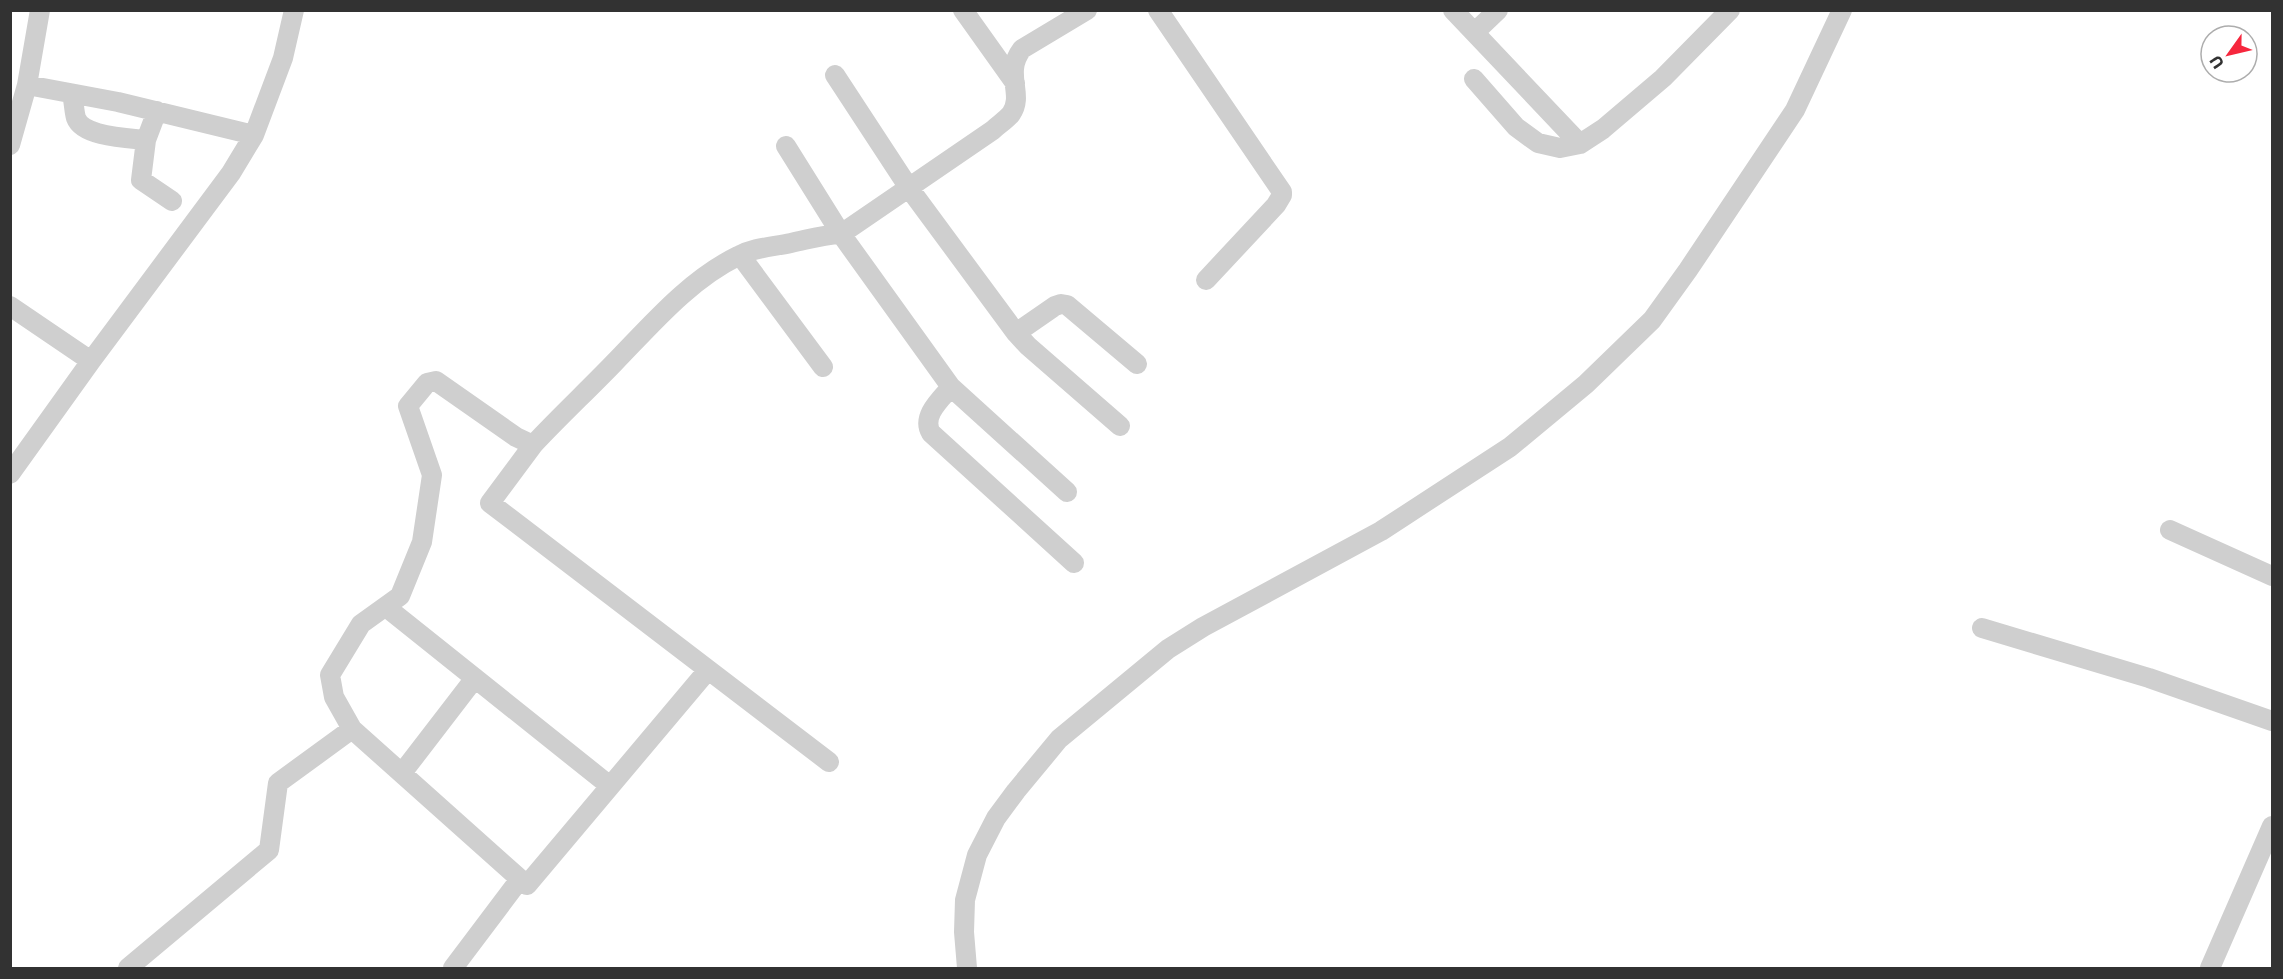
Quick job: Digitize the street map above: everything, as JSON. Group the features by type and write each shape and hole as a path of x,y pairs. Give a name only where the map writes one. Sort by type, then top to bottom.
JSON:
{"street":[{"path":"10,145 27,85 40,10"},
{"path":"10,474 231,173 254,135 283,58 294,10"},
{"path":"963,10 1014,83"},
{"path":"829,762 490,503 533,445 554,422 692,286 740,255 771,245 790,243 819,235 841,234 993,130 1011,113 1016,94 1013,66 1022,49 1087,10"},
{"path":"1158,10 1280,187 1282,195 1276,205 1206,280"},
{"path":"1453,10 1580,144"},
{"path":"1475,32 1498,10"},
{"path":"1474,79 1516,127 1538,143 1560,148 1580,144 1603,129 1663,78 1730,10"},
{"path":"967,969 964,932 965,900 977,855 996,818 1059,739 1168,650 1203,627 1381,531 1510,447 1586,384 1652,320 1700,252 1795,110 1842,10"},
{"path":"835,75 909,188 1016,333 1120,426"},
{"path":"27,85 157,111 254,135"},
{"path":"72,94 76,118 80,125 94,133 146,140"},
{"path":"157,111 146,140 141,180 172,201"},
{"path":"786,146 841,234 951,387 1067,492"},
{"path":"740,255 823,367"},
{"path":"1016,333 1055,306 1067,305 1137,364"},
{"path":"10,306 91,361"},
{"path":"453,969 520,879 352,729 334,697 330,675 361,624 400,596 422,542 432,475 408,406 427,383 436,381 516,437 533,445"},
{"path":"951,387 931,412 927,424 931,433 1074,563"},
{"path":"2170,530 2272,576"},
{"path":"386,606 610,786"},
{"path":"1982,628 2149,678 2272,721"},
{"path":"527,885 708,670"},
{"path":"402,774 475,678"},
{"path":"129,969 269,850 278,783 352,729"},
{"path":"2210,969 2272,826"}]}
